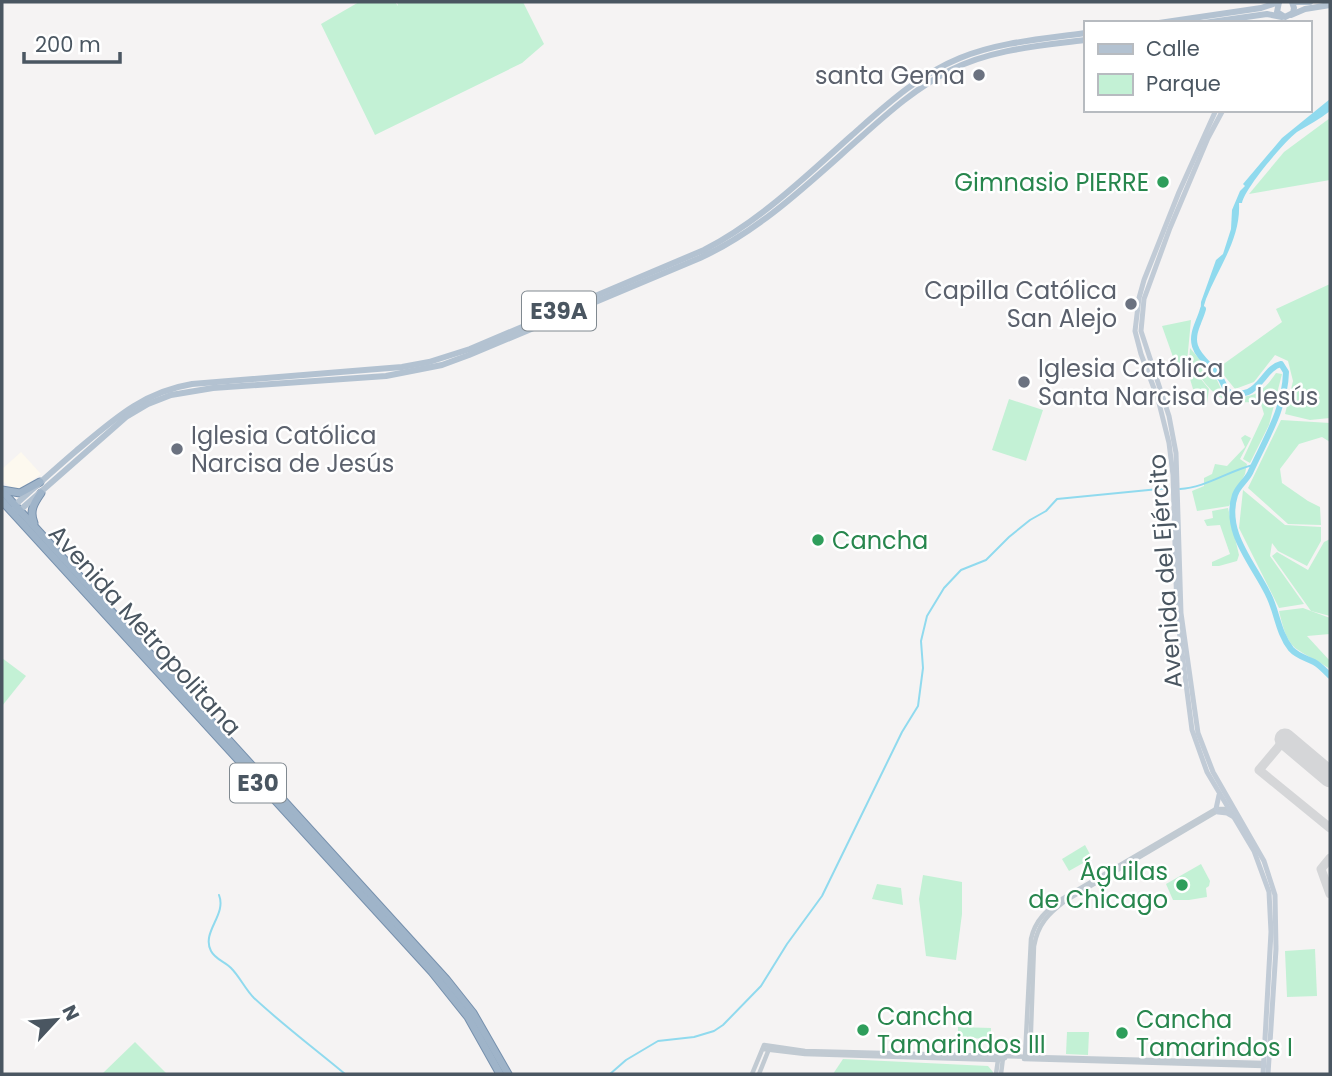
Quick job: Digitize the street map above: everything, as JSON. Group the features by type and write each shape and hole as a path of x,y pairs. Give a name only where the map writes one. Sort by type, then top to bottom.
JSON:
{"highway":[{"path":"2,490 19,493 40,482"},
{"name":"E30","path":"2,490 15,511 42,536 246,764"},
{"path":"41,493 32,507 31,514 42,536"},
{"name":"Avenida Metropolitana","path":"2,501 15,511 246,764 432,972 490,1049 500,1074"},
{"name":"E30","path":"490,1049 508,1074"}],"main road":[{"path":"1173,21 1261,8 1280,12 1294,3 1310,2"},
{"path":"1218,21 1330,5"},
{"path":"1261,15 1269,21"},
{"name":"E39A","path":"15,511 40,482 121,413 140,401 167,390 200,383 388,369 429,362 470,349 704,250 760,215 888,103 934,71 960,58 992,48 1084,33"},
{"name":"E39A","path":"15,511 41,493 126,417 159,399 198,390 386,376 442,365 482,350 726,245 765,219 892,110 937,78 987,56 1084,40"},
{"name":"Avenida del Ejército","path":"1216,115 1182,183 1144,280 1135,331 1158,399 1169,443 1177,614 1190,718 1199,753 1217,789 1237,816"},
{"name":"Avenida del Ejército","path":"1216,115 1147,291 1141,316 1141,331 1169,416 1176,453 1181,612 1194,718 1209,762 1261,866 1271,906 1266,1074"},
{"path":"1217,789 1219,810 1237,816"}],"street":[{"path":"1219,810 1225,801 1225,793"},
{"path":"1027,1057 1030,950 1035,924 1047,910 1062,899 1219,810 1230,809"},
{"path":"767,1047 804,1054 1000,1059 1027,1057"},
{"path":"767,1047 805,1051 1266,1065"},
{"path":"752,1074 767,1047"},
{"path":"759,1074 767,1047"},
{"path":"998,1074 1000,1059"}],"shaded area":[{"path":"21,452 41,474 19,490 10,488 2,480 2,469"}],"green space":[{"path":"359,2 395,2 398,6 397,2 523,2 544,44 522,63 375,135 321,24"},
{"path":"1330,118 1330,180 1249,194 1284,152"},
{"path":"1330,284 1330,418 1310,420 1285,414 1293,381 1288,361 1275,355 1254,382 1235,389 1218,368 1282,322 1276,309"},
{"path":"1191,320 1187,362 1209,389 1207,403 1193,389 1187,369 1178,371 1162,326"},
{"path":"1190,348 1217,380 1223,393 1232,396 1254,394 1276,373 1282,374 1269,425 1250,463 1243,459 1264,414 1261,404 1233,402 1220,397 1189,362"},
{"path":"1009,399 1043,410 1026,461 992,450"},
{"path":"1281,420 1330,423 1330,442 1322,437 1299,444 1280,469 1282,483 1320,507 1321,525 1288,524 1248,488"},
{"path":"1245,435 1251,438 1240,459 1247,464 1245,474 1229,506 1197,511 1192,491 1204,486 1204,478 1212,474 1215,464 1227,466 1245,447 1241,438"},
{"path":"1243,490 1285,525 1321,527 1321,541 1307,566 1278,551 1272,543 1270,556 1304,604 1279,608 1239,528"},
{"path":"1228,508 1239,555 1237,561 1212,566 1212,562 1230,554 1220,525 1207,526 1204,520 1213,518 1212,511"},
{"path":"1330,539 1330,616 1311,611 1272,556 1277,552 1308,570 1324,542"},
{"path":"1303,608 1330,618 1330,634 1307,636 1330,661 1330,669 1295,648 1286,636 1279,611"},
{"path":"2,658 26,676 2,706"},
{"path":"1085,845 1092,858 1069,871 1062,859"},
{"path":"1201,864 1210,881 1206,888 1207,897 1173,900 1166,884"},
{"path":"923,875 962,882 962,914 956,960 926,956 919,899"},
{"path":"877,884 901,888 903,905 872,899"},
{"path":"1315,949 1317,996 1287,997 1285,951"},
{"path":"958,1027 991,1028 991,1039 968,1038 968,1050 963,1050 964,1038 958,1038"},
{"path":"1067,1032 1089,1032 1088,1055 1066,1054"},
{"path":"135,1042 167,1074 102,1074"},
{"path":"843,1059 988,1066 993,1074 833,1074"}],"water":[{"path":"1330,99 1330,111 1291,137 1257,177 1242,203 1239,203 1233,241 1206,299 1200,326 1201,302 1216,260 1223,254 1231,229 1232,210 1245,186 1243,184 1282,138"}],"waterway":[{"path":"1203,309 1195,332 1195,346 1229,393 1236,395 1248,392 1281,364 1286,372 1282,399 1273,424 1250,473 1235,495 1233,522 1241,547 1262,582 1287,643 1296,653 1316,663 1330,676"},
{"path":"1180,489 1198,486 1253,465"},
{"path":"610,1074 626,1060 658,1041 694,1037 714,1031 761,986 822,896 902,732 918,706 923,668 921,641 927,616 944,588 961,570 986,560 1009,537 1046,511 1057,499 1169,488"},
{"path":"219,895 220,910 209,937 213,954 231,968 254,998 345,1074"}],"taxiway":[{"path":"1285,739 1259,770 1330,828"},
{"path":"1330,858 1321,869 1330,894"}],"runway":[{"path":"1285,739 1330,777"}],"place":[{"name":"santa Gema","path":"979,75"},
{"name":"Gimnasio PIERRE","path":"1163,182"},
{"name":"Capilla Católica San Alejo","path":"1131,304"},
{"name":"Iglesia Católica Santa Narcisa de Jesús","path":"1024,382"},
{"name":"Iglesia Católica Narcisa de Jesús","path":"177,449"},
{"name":"Cancha","path":"818,540"},
{"name":"Águilas de Chicago","path":"1182,885"},
{"name":"Cancha Tamarindos III","path":"863,1030"},
{"name":"Cancha Tamarindos I","path":"1122,1033"}]}
